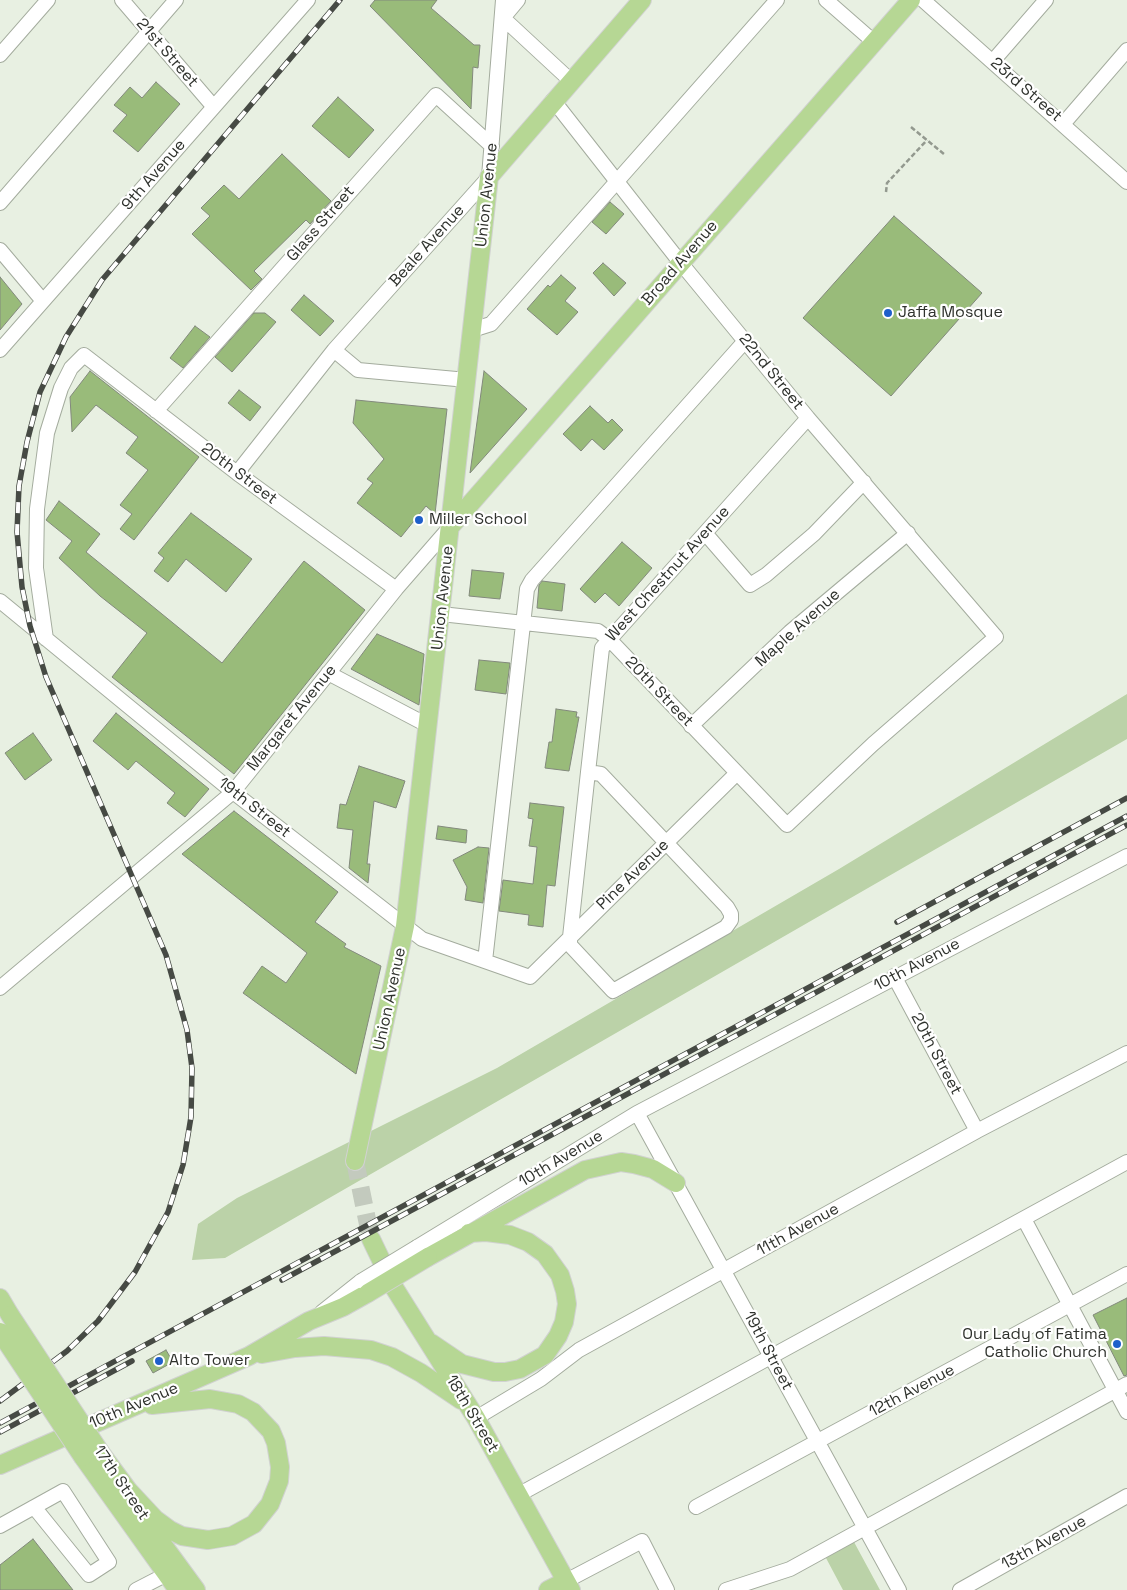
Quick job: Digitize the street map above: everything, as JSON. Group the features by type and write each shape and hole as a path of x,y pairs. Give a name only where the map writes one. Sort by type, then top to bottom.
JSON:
{"main road":[{"name":"Beale Avenue","path":"489,177 553,100 642,0"},
{"name":"Broad Avenue","path":"450,527 911,0"},
{"name":"Union Avenue","path":"355,1161 405,926 429,726 489,177"},
{"name":"10th Avenue","path":"0,1465 24,1452 129,1409 249,1356 309,1321 343,1307 365,1287 422,1252 469,1233 559,1182 601,1165 621,1162 653,1170 676,1183"},
{"path":"425,1340 462,1364 486,1371 505,1372 534,1363 545,1355 558,1336 567,1304 566,1291 560,1275 545,1254 528,1242 510,1235 486,1232 469,1233"},
{"name":"18th Street","path":"371,1239 395,1290 425,1340 472,1411 568,1585"},
{"name":"17th Street","path":"0,1298 100,1452 196,1590"},
{"name":"17th Street","path":"0,1332 83,1457 178,1590"},
{"path":"249,1356 295,1348 324,1346 371,1350 392,1357 421,1373 472,1411"},
{"path":"128,1490 155,1519 170,1530 195,1539 220,1539 244,1531 264,1514 276,1491 280,1467 276,1443 271,1431 253,1412 238,1404 218,1399 193,1399 129,1409"},
{"path":"548,1590 568,1585"}],"street":[{"path":"0,55 48,0"},
{"name":"21st Street","path":"122,0 213,106"},
{"path":"0,204 176,0"},
{"name":"9th Avenue","path":"0,350 308,0"},
{"name":"Union Avenue","path":"489,177 503,0"},
{"path":"518,0 503,18 571,80"},
{"path":"472,330 490,324 777,0"},
{"path":"826,0 874,42"},
{"name":"23rd Street","path":"923,0 1064,123 1127,182"},
{"path":"993,61 1046,0"},
{"path":"1064,123 1127,50"},
{"name":"Glass Street","path":"156,411 436,95 492,146"},
{"name":"22nd Street","path":"553,100 680,262 808,418 996,637 873,744 787,825"},
{"name":"Beale Avenue","path":"237,473 334,350 489,177"},
{"path":"0,250 43,301"},
{"path":"485,961 527,589 532,580 745,341"},
{"path":"334,350 358,370 467,380"},
{"name":"20th Street","path":"46,639 36,568 37,509 47,434 61,388 71,368 84,355 237,473 396,589"},
{"name":"West Chestnut Avenue","path":"570,937 602,648 808,418"},
{"path":"705,533 750,585 766,575 814,534 864,482"},
{"name":"Margaret Avenue","path":"0,988 233,792 396,589 450,527"},
{"name":"Maple Avenue","path":"691,726 790,632 908,533"},
{"name":"19th Street","path":"0,601 233,792 422,939 530,977"},
{"name":"20th Street","path":"441,614 598,631 610,640 787,825"},
{"path":"328,673 429,726"},
{"path":"570,937 570,945 614,991 726,927 731,920 731,914 727,906 601,774 588,772"},
{"name":"Pine Avenue","path":"530,977 737,773"},
{"name":"10th Avenue","path":"422,1252 637,1113 894,976 1127,856"},
{"name":"20th Street","path":"894,976 977,1131"},
{"name":"11th Avenue","path":"472,1411 541,1379 579,1350 977,1131 1127,1053"},
{"name":"19th Street","path":"637,1113 725,1270 863,1529 898,1590"},
{"path":"518,1495 1127,1162"},
{"path":"1024,1218 1070,1306 1121,1387 1127,1412"},
{"name":"12th Avenue","path":"696,1507 1127,1274"},
{"path":"726,1590 790,1569 1121,1387"},
{"path":"0,1526 63,1491 109,1562 89,1575 34,1508"},
{"name":"13th Avenue","path":"960,1590 1127,1496"},
{"path":"568,1585 642,1541 667,1590"},
{"path":"136,1590 167,1574"}],"path":[{"path":"911,127 944,154"},
{"path":"886,192 887,183 927,140"}],"green space":[{"path":"1127,694 1127,739 225,1258 192,1260 198,1224 237,1198 497,1068 839,869"},
{"path":"854,1542 880,1590 843,1590 826,1558"}],"building":[{"path":"375,0 437,0 431,8 474,45 480,45 478,68 473,67 471,109 370,6"},
{"path":"156,82 180,104 138,152 113,131 127,115 114,105 130,87 142,98"},
{"path":"338,97 374,130 349,158 312,126"},
{"path":"282,154 331,201 310,224 306,220 254,271 262,279 251,290 192,234 210,216 201,208 224,185 239,199"},
{"path":"610,202 624,214 606,234 592,222"},
{"path":"894,216 982,293 891,396 803,318"},
{"path":"603,263 626,283 614,296 593,273"},
{"path":"561,275 576,288 565,301 578,312 557,335 527,309 548,285 550,287"},
{"path":"0,277 22,304 0,330"},
{"path":"304,295 334,321 320,336 291,310"},
{"path":"254,313 265,313 276,322 232,372 215,357"},
{"path":"195,326 210,337 183,368 170,358"},
{"path":"90,371 199,457 134,540 120,529 132,514 120,505 148,470 126,453 138,437 96,405 72,432 70,397"},
{"path":"484,371 527,409 470,473"},
{"path":"239,390 261,407 250,421 228,403"},
{"path":"356,400 447,409 435,514 426,506 401,537 357,503 373,483 367,479 384,459 353,423"},
{"path":"590,406 608,423 612,419 623,430 604,450 592,439 581,451 563,434"},
{"path":"59,501 100,534 86,552 222,663 304,561 365,610 234,774 112,677 147,633 100,596 59,558 72,541 46,520"},
{"path":"191,513 252,559 226,592 186,559 168,582 154,571 164,558 158,553"},
{"path":"622,542 652,568 619,606 605,593 595,603 580,589"},
{"path":"472,570 504,573 500,599 469,596"},
{"path":"542,581 565,584 562,611 537,608 539,585"},
{"path":"377,634 424,654 419,705 351,669"},
{"path":"479,660 510,663 506,694 475,690"},
{"path":"556,709 577,712 576,717 579,717 569,771 545,768 549,742 552,742"},
{"path":"116,713 209,789 185,817 167,803 175,793 136,761 128,770 93,741"},
{"path":"33,733 52,760 25,780 5,753"},
{"path":"359,766 405,781 396,808 374,801 367,864 370,864 368,883 349,868 353,830 337,828 340,804 346,805"},
{"path":"530,803 564,807 555,886 547,885 543,927 528,925 529,915 499,911 503,880 533,884 537,847 529,846 533,819 528,818"},
{"path":"234,811 338,892 315,922 346,944 344,947 381,966 356,1074 243,993 262,966 286,983 307,953 182,854"},
{"path":"438,826 467,830 466,843 436,839"},
{"path":"478,847 489,848 483,903 465,900 467,887 453,860"},
{"name":"Our Lady of Fatima Catholic Church","path":"1127,1298 1127,1375 1124,1376 1093,1315"},
{"name":"Alto Tower","path":"166,1350 173,1362 153,1373 146,1361"},
{"path":"33,1539 73,1590 0,1590 0,1565"}],"tunnel":[{"path":"355,1161 371,1239"}],"railway":[{"path":"0,1401 67,1351 98,1321 135,1272 168,1212 183,1165 191,1117 192,1068 187,1030 166,955 46,677 30,626 22,587 17,532 19,486 27,442 40,392 66,337 102,280 340,0"},
{"path":"897,922 1127,798"},
{"path":"0,1423 1127,816"},
{"path":"282,1280 1127,825"},
{"path":"0,1432 132,1361"}],"place":[{"name":"Jaffa Mosque","path":"888,313"},
{"name":"Miller School","path":"419,520"},
{"name":"Our Lady of Fatima Catholic Church","path":"1117,1344"},
{"name":"Alto Tower","path":"159,1361"}]}
